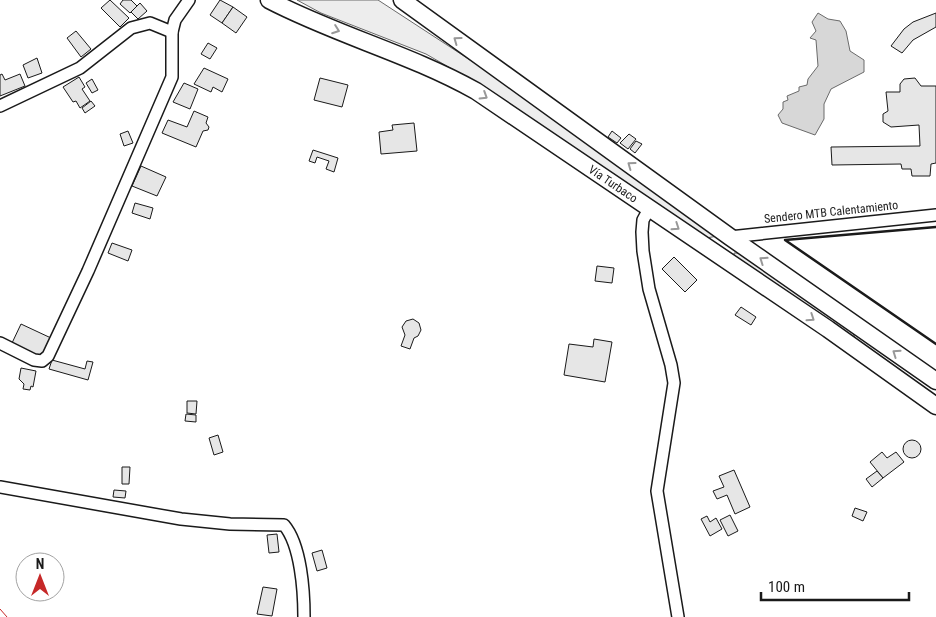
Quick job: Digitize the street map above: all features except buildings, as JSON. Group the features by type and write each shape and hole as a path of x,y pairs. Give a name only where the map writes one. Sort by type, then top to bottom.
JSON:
{"highway":[{"name":"Vía Turbaco","path":"269,0 288,6 445,74 500,107 828,329 936,406"},
{"path":"390,0 402,8 422,15"},
{"name":"Vía Turbaco","path":"402,0 730,237 936,382"}],"street":[{"path":"0,343 34,360 42,361 48,356 128,180 172,77 172,32 175,20 189,0"},
{"path":"0,106 80,68 131,28 150,23 172,32"},
{"path":"649,209 644,220 642,232 643,251 649,289 672,365 674,383 656,491 678,617"},
{"name":"Sendero MTB Calentamiento","path":"730,237 936,215"},
{"path":"0,487 181,519 230,524 284,525 294,542 304,593 304,617"}],"shaded area":[{"path":"297,0 378,0 490,73 718,236 706,238 497,95 426,54 321,13"},
{"path":"818,13 828,19 840,21 846,31 850,51 864,60 864,72 831,89 824,104 824,119 815,135 782,123 778,115 783,109 783,102 788,100 787,96 799,91 799,87 807,85 808,79 818,66 816,40 810,38 816,31 812,22"},
{"path":"734,253 740,253 852,330 856,341 734,259"}],"wall":[{"path":"936,227 785,240 936,344"}],"power":[{"path":"0,609 7,617"}]}
